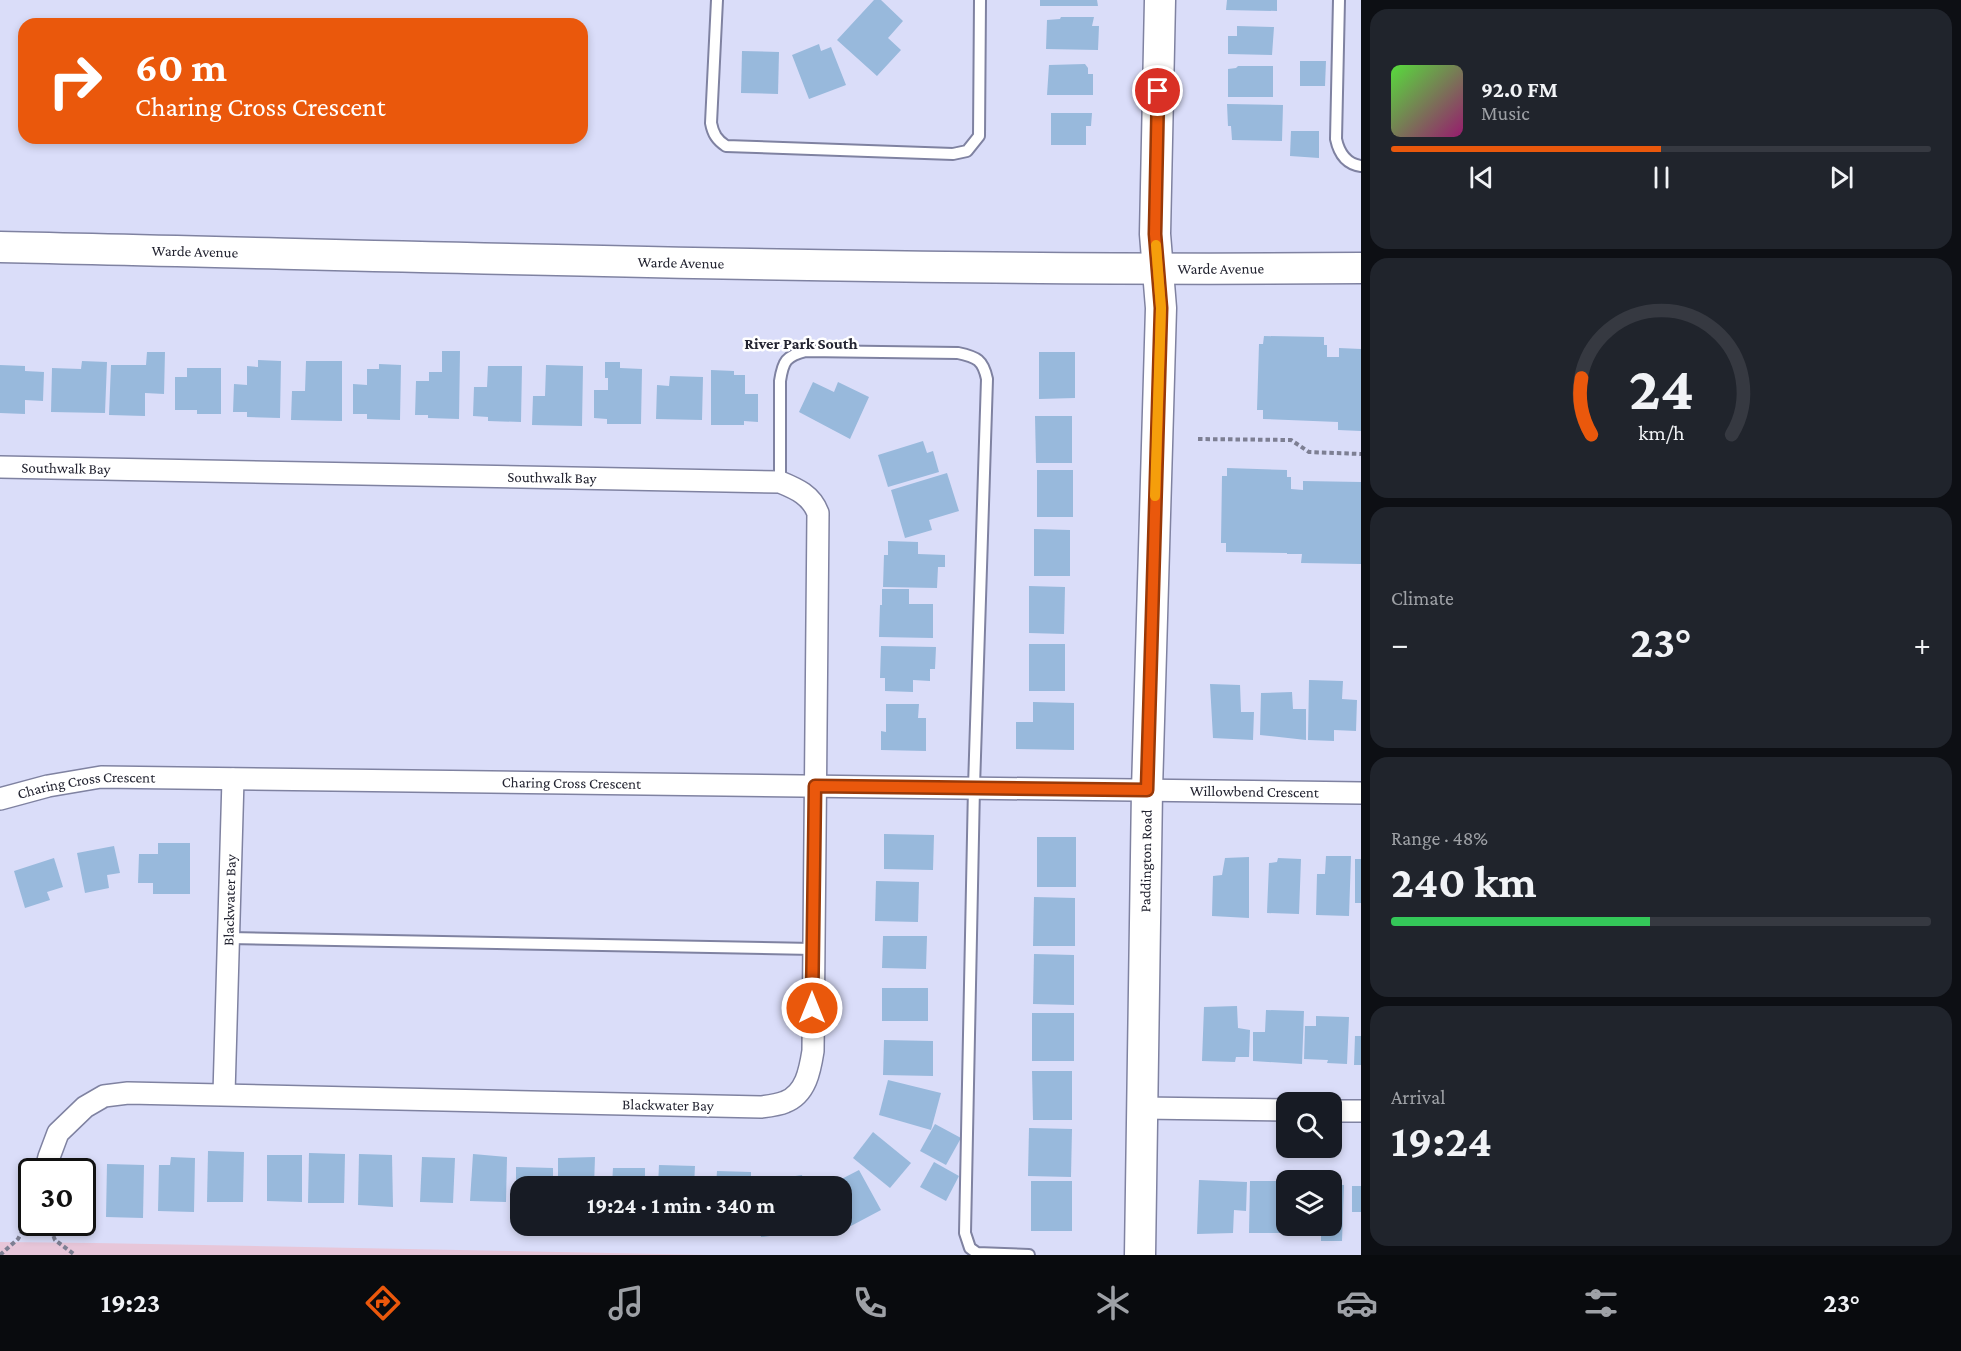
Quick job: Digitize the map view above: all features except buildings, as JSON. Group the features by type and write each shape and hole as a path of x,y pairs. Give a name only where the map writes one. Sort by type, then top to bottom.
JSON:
{"main road":[{"name":"Paddington Road","path":"1140,1255 1147,790 1161,308 1155,234 1160,0"},
{"name":"Warde Avenue","path":"0,246 908,267 1361,268"}],"street":[{"name":"Southwalk Bay","path":"0,467 780,482 799,490 814,501 818,513 815,786"},
{"name":"Charing Cross Crescent","path":"0,799 48,786 101,777 1147,790"},
{"name":"Blackwater Bay","path":"224,1094 233,779"},
{"name":"Blackwater Bay","path":"49,1158 58,1133 85,1107 104,1096 128,1093 749,1107 786,1102 801,1089 809,1072 813,1051 815,786"},
{"name":"Willowbend Crescent","path":"1147,790 1361,793"},
{"path":"1142,1108 1276,1110"},
{"path":"1342,1111 1361,1111"}],"lane":[{"path":"717,0 711,123 712,132 726,146 953,154 968,152 979,136 980,0"},
{"path":"1339,0 1336,139 1338,152 1347,161 1361,166"},
{"path":"780,482 780,381 783,365 792,354 806,351 958,353 974,356 984,367 987,379 974,787 965,1233 970,1248 977,1253 1029,1255"},
{"path":"229,938 813,949"}],"path":[{"path":"1198,439 1291,440 1309,452 1361,454"},
{"path":"0,1255 20,1236"},
{"path":"53,1236 55,1240 75,1255"}],"shaded area":[{"path":"0,1242 96,1243 711,1255 0,1255"}],"slow traffic":[{"path":"1155,496 1161,308 1156,245"}],"district":[{"name":"River Park South","path":"801,343"}],"route":[{"path":"812,1008 815,786 1147,790 1161,308 1155,234 1158,91"}]}
